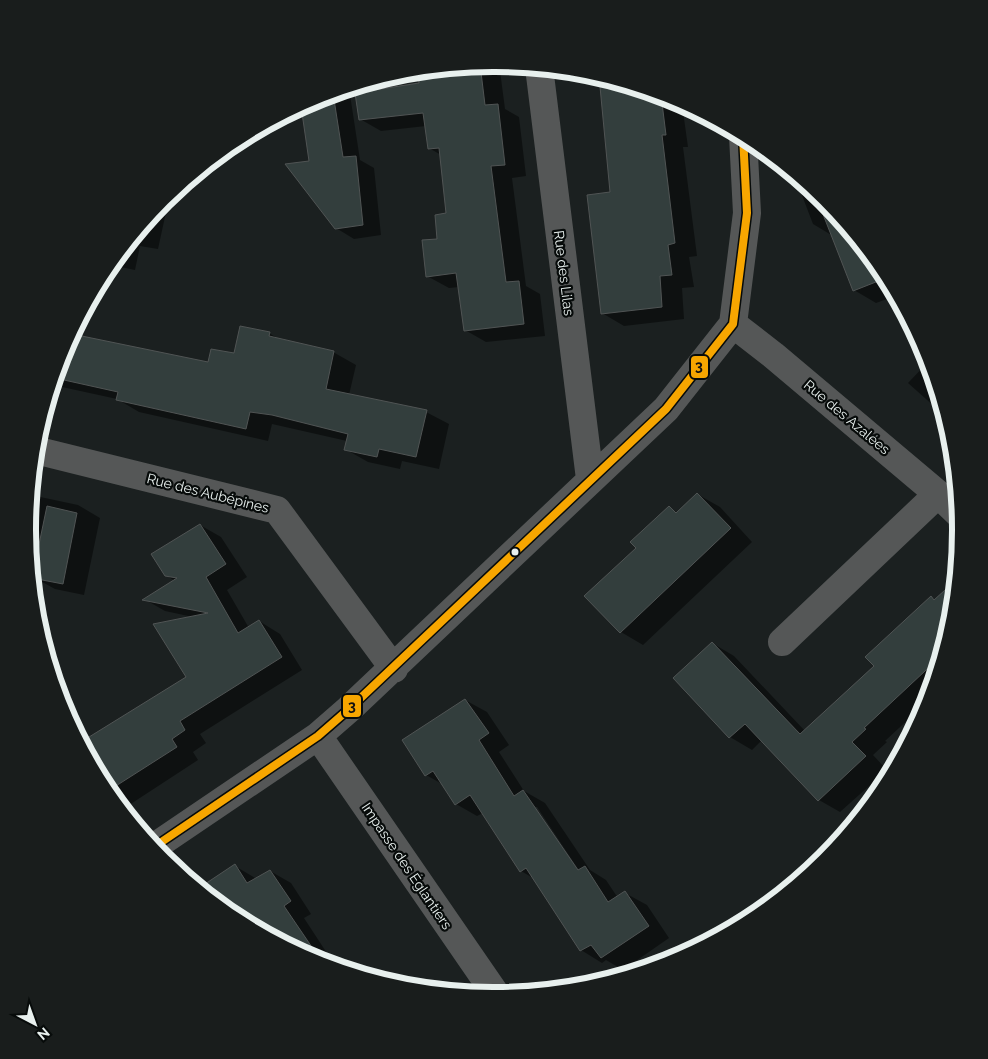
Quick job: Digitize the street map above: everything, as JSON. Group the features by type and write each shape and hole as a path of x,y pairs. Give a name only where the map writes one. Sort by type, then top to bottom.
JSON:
{"street":[{"name":"Rue des Lilas","path":"540,75 590,479"},
{"path":"161,843 318,736 394,669 590,479 666,409 733,324 747,213 743,146"},
{"name":"Rue des Azalées","path":"733,324 773,355 951,507"},
{"name":"Rue des Aubépines","path":"43,452 278,510 394,669"},
{"path":"782,642 938,494"},
{"name":"Impasse des Églantiers","path":"318,736 491,987"}],"building":[{"path":"481,72 485,105 498,104 505,165 491,166 506,282 519,281 524,324 464,331 456,273 426,277 422,240 437,239 435,215 446,213 439,148 428,149 423,113 359,120 355,93 419,83 419,79 434,76"},
{"path":"600,84 641,96 662,104 666,135 662,135 675,243 668,245 672,275 660,276 662,307 601,314 587,195 610,192"},
{"path":"334,101 343,157 356,156 363,225 335,229 285,164 309,161 302,114"},
{"path":"821,209 857,251 878,281 853,291"},
{"path":"240,326 270,332 269,336 334,351 326,389 427,410 416,457 379,449 377,457 344,450 348,434 272,415 250,412 246,429 116,400 118,392 62,380 79,335 208,362 211,349 234,353"},
{"path":"697,493 731,528 620,633 584,596 636,548 630,542 669,506 676,513"},
{"path":"47,506 77,513 63,584 39,579 37,555"},
{"path":"200,524 226,564 206,577 238,633 259,620 282,657 180,721 185,730 172,739 177,747 115,787 87,738 186,677 153,624 208,613 142,600 177,578 165,576 151,554"},
{"path":"948,587 943,619 930,666 864,728 866,729 852,742 866,756 818,801 745,724 729,738 673,678 712,642 800,734 874,666 865,657 931,596 934,600"},
{"path":"465,699 489,733 479,740 514,796 523,790 578,870 585,866 608,902 625,891 649,926 601,958 591,945 580,951 526,868 520,872 470,795 455,805 433,771 425,776 402,740"},
{"path":"235,864 247,883 270,870 291,901 284,906 314,950 265,926 205,884"}],"transit line":[{"name":"3","path":"161,843 318,736 349,709 666,409 733,324 747,213 744,146"}]}
